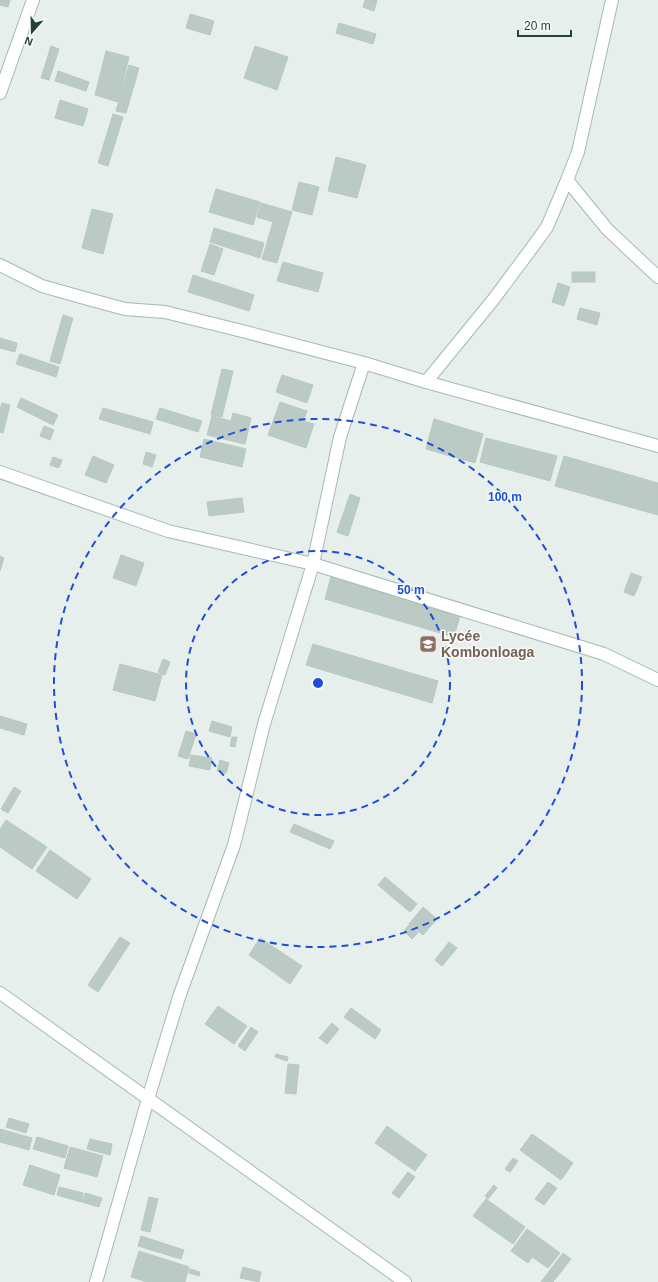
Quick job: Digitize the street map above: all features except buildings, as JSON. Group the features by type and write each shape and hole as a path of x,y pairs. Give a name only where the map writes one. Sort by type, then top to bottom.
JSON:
{"street":[{"path":"0,93 33,0"},
{"path":"426,382 493,300 532,249 547,226 578,152 612,0"},
{"path":"567,180 607,229 658,277"},
{"path":"0,265 42,286 88,299 125,309 165,312 364,363 426,382 658,446"},
{"path":"96,1282 148,1099 179,997 234,845 264,724 313,564 340,437 364,363"},
{"path":"0,472 168,531 313,564 604,654 658,680"},
{"path":"0,993 405,1282"}],"place":[{"name":"Lycée Kombonloaga","path":"428,644"}]}
